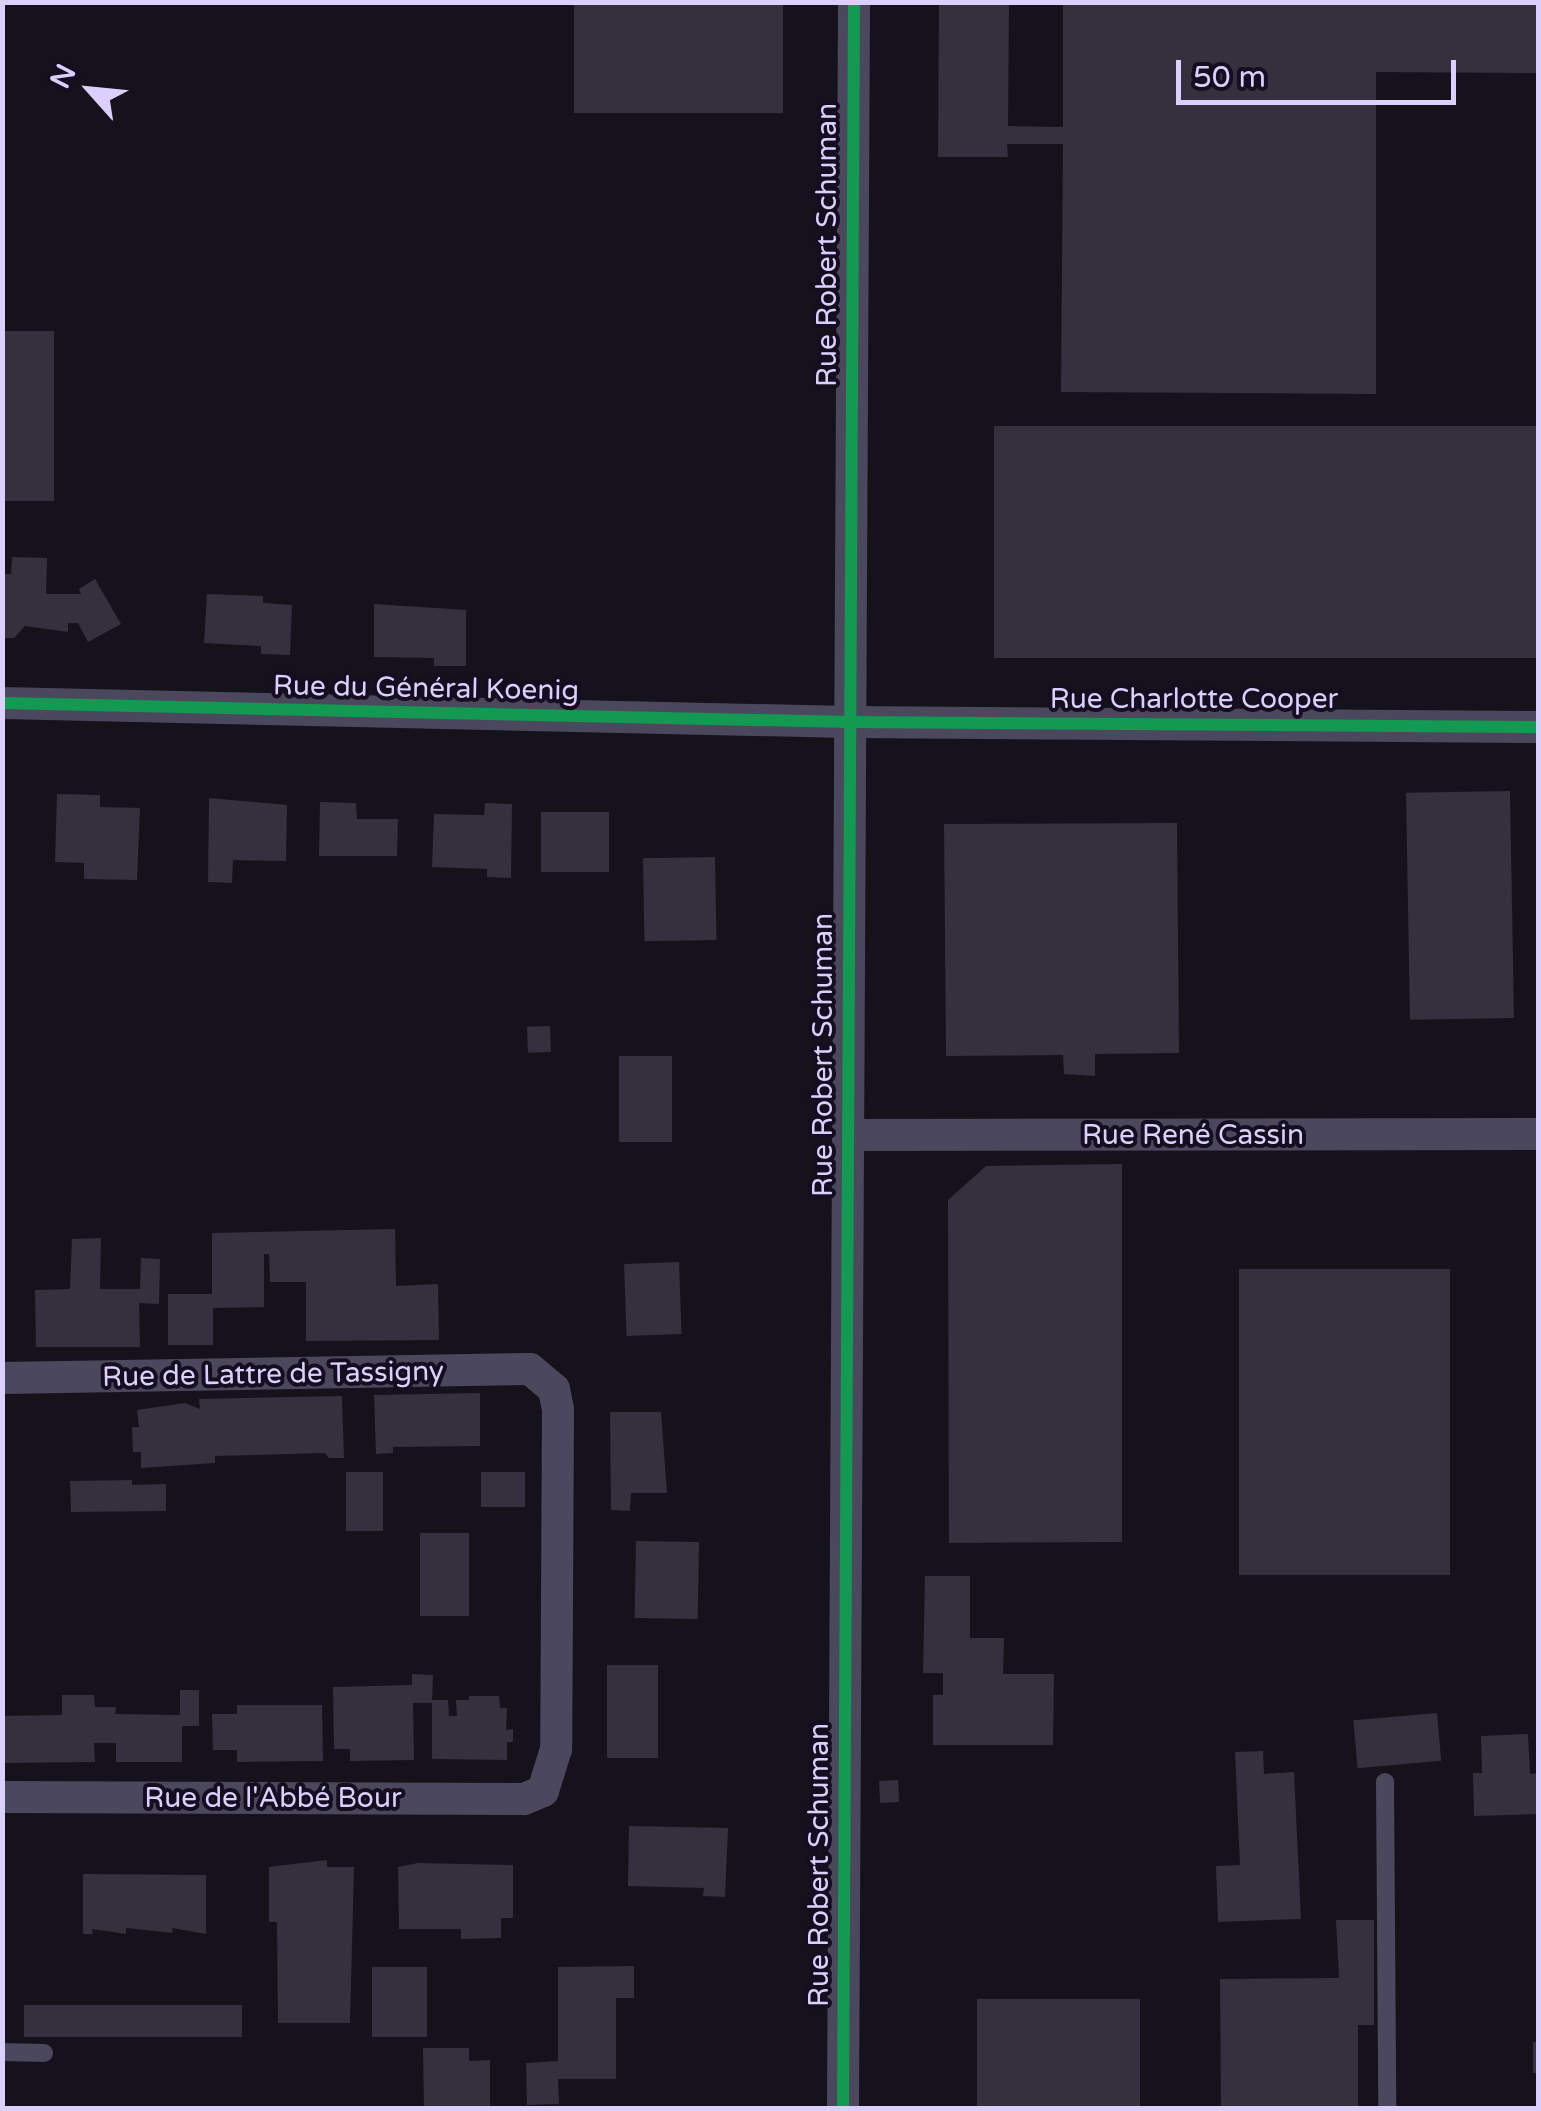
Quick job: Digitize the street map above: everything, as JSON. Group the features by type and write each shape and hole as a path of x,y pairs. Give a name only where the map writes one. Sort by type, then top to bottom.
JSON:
{"street":[{"name":"Rue Robert Schuman","path":"843,2108 854,2"},
{"name":"Rue du Général Koenig","path":"2,703 849,722"},
{"name":"Rue Charlotte Cooper","path":"849,722 1538,727"},
{"name":"Rue René Cassin","path":"848,1135 1538,1134"},
{"name":"Rue de Lattre de Tassigny","path":"2,1378 530,1370 542,1374 554,1389 558,1410 556,1749 543,1791"},
{"name":"Rue de l'Abbé Bour","path":"2,1798 524,1798 543,1791"}],"lane":[{"path":"1385,1782 1388,2108"},
{"path":"2,2052 44,2053"}],"building":[{"path":"574,2 783,2 783,113 574,113"},
{"path":"939,2 1009,2 1008,126 1063,127 1063,2 1538,2 1538,73 1376,72 1376,394 1061,392 1063,144 1007,144 1008,157 938,157"},
{"path":"2,331 54,331 54,501 2,501"},
{"path":"994,426 1538,426 1538,658 994,658"},
{"path":"12,557 47,558 46,594 81,594 79,589 95,579 121,624 88,642 78,623 68,623 68,632 25,626 14,638 2,638 2,574 11,574"},
{"path":"207,594 263,596 263,603 292,605 290,655 261,654 261,646 204,643"},
{"path":"374,604 466,610 466,666 434,666 434,658 374,657"},
{"path":"1510,791 1514,1018 1410,1020 1406,793"},
{"path":"57,794 100,795 100,807 140,808 137,880 84,879 84,863 55,862"},
{"path":"209,798 287,805 286,861 233,860 232,883 208,882"},
{"path":"320,802 356,803 357,819 398,819 397,856 319,856"},
{"path":"485,803 512,804 511,878 487,877 487,869 432,867 434,814 484,815"},
{"path":"541,812 609,812 609,872 541,872"},
{"path":"1177,823 1179,1053 1095,1054 1095,1076 1064,1074 1063,1055 946,1056 944,824"},
{"path":"715,857 716,940 644,941 643,858"},
{"path":"550,1026 551,1052 528,1053 527,1027"},
{"path":"619,1056 672,1056 672,1142 619,1142"},
{"path":"1122,1164 1122,1542 949,1543 948,1200 986,1166"},
{"path":"395,1229 396,1286 438,1284 439,1340 306,1341 306,1282 270,1282 269,1254 264,1254 264,1307 213,1308 213,1345 168,1345 168,1294 212,1294 212,1233"},
{"path":"101,1238 100,1289 140,1289 141,1258 160,1259 159,1304 139,1303 140,1347 36,1347 35,1290 70,1289 72,1239"},
{"path":"679,1262 682,1334 627,1336 624,1264"},
{"path":"1239,1269 1450,1269 1450,1575 1239,1575"},
{"path":"480,1393 480,1446 393,1447 393,1453 376,1454 374,1395"},
{"path":"342,1396 344,1458 329,1458 325,1453 215,1456 215,1463 141,1468 141,1452 133,1452 132,1427 139,1427 137,1410 185,1403 200,1409 199,1399"},
{"path":"610,1412 661,1412 667,1493 631,1493 630,1511 611,1510"},
{"path":"346,1472 383,1472 383,1531 346,1531"},
{"path":"481,1472 525,1472 525,1507 481,1507"},
{"path":"132,1480 132,1485 166,1484 166,1511 71,1512 70,1481"},
{"path":"420,1533 469,1533 469,1616 420,1616"},
{"path":"636,1541 699,1542 698,1619 635,1618"},
{"path":"925,1576 970,1576 970,1638 1004,1638 1003,1674 1054,1674 1053,1745 933,1745 933,1695 943,1695 943,1673 923,1673"},
{"path":"607,1665 658,1665 658,1758 607,1758"},
{"path":"412,1674 433,1675 432,1703 413,1703 414,1760 350,1761 350,1749 334,1749 333,1687 412,1685"},
{"path":"180,1690 199,1690 199,1726 182,1726 182,1762 116,1762 116,1743 94,1743 95,1762 2,1763 2,1716 62,1715 62,1695 94,1695 95,1707 116,1707 115,1714 180,1715"},
{"path":"469,1696 499,1696 500,1708 507,1708 506,1730 513,1729 513,1742 507,1742 507,1760 432,1759 432,1700 448,1700 449,1716 457,1716 456,1700 469,1700"},
{"path":"237,1705 322,1705 323,1761 237,1762 237,1750 213,1750 212,1714 237,1714"},
{"path":"1437,1713 1441,1761 1358,1768 1353,1720"},
{"path":"1528,1734 1530,1774 1538,1773 1538,1814 1474,1816 1473,1773 1482,1773 1481,1736"},
{"path":"1263,1751 1264,1774 1294,1772 1301,1919 1218,1922 1216,1866 1240,1865 1235,1752"},
{"path":"898,1780 899,1802 880,1803 879,1781"},
{"path":"629,1826 728,1828 725,1897 703,1896 704,1888 628,1886"},
{"path":"327,1860 327,1867 354,1867 350,2023 278,2023 277,1922 269,1922 269,1867"},
{"path":"418,1863 513,1865 513,1918 501,1918 501,1938 461,1939 461,1929 399,1929 398,1867"},
{"path":"83,1874 206,1875 206,1934 172,1928 173,1933 126,1928 126,1934 92,1929 93,1934 83,1934"},
{"path":"1336,1920 1374,1920 1374,2025 1358,2025 1358,2108 1221,2108 1220,1979 1339,1978"},
{"path":"634,1966 634,1998 616,1998 616,2079 558,2079 559,2104 527,2105 526,2063 558,2061 558,1967"},
{"path":"372,1967 427,1967 427,2037 372,2037"},
{"path":"977,1999 1140,1999 1140,2108 977,2108"},
{"path":"24,2005 242,2005 242,2037 24,2037"},
{"path":"1533,2042 1538,2042 1538,2073 1533,2073"},
{"path":"423,2048 469,2048 469,2061 490,2060 490,2108 424,2108"}],"cycle path":[{"path":"843,2108 854,2"},
{"path":"2,703 849,722 1538,727"}]}
